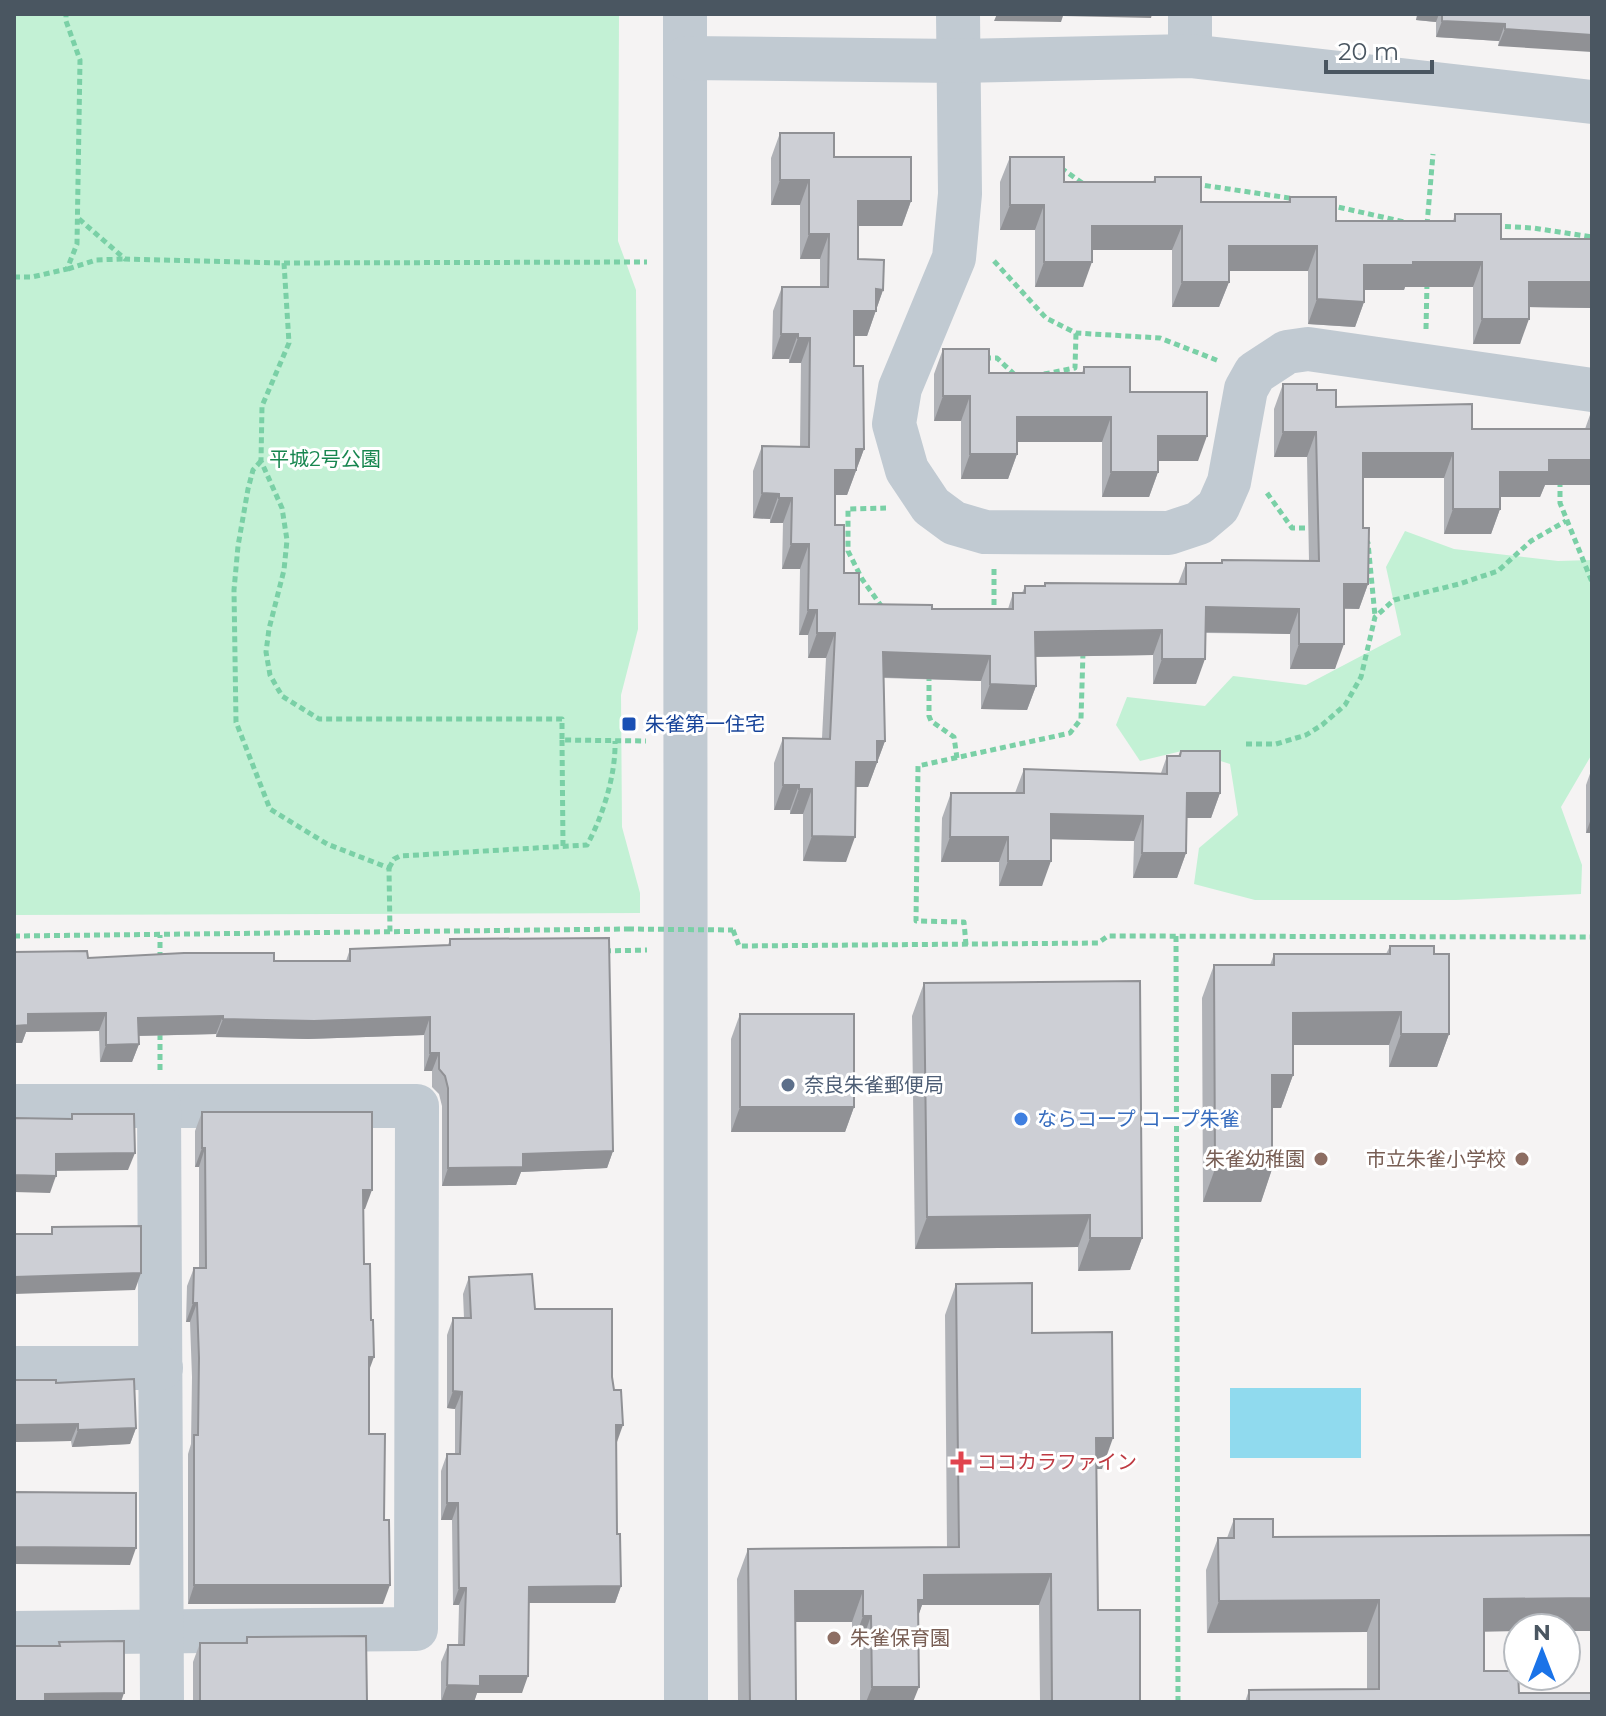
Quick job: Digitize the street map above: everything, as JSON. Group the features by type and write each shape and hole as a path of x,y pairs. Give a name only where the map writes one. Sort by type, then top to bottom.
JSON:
{"street":[{"path":"685,14 686,1702"},
{"path":"958,14 960,194 954,258 900,388 894,424 907,470 931,506 954,523 994,532 1169,533 1199,523 1218,507 1229,482 1246,389 1252,378 1270,361 1287,352 1308,349 1592,390"},
{"path":"686,58 958,61 1190,35 1592,102"},
{"path":"14,1106 417,1106 416,1629 14,1633"},
{"path":"159,1106 162,1702"},
{"path":"14,1368 161,1368"}],"path":[{"path":"66,14 80,60 79,219 74,256 67,269"},
{"path":"1427,227 1433,154"},
{"path":"1060,167 1083,185 1098,184"},
{"path":"1183,183 1307,201"},
{"path":"1322,203 1427,227 1441,226"},
{"path":"79,219 125,259"},
{"path":"1486,226 1533,228 1592,237"},
{"path":"956,238 984,250 1046,318 1076,333 1160,338 1241,370 1252,378"},
{"path":"14,277 32,277 96,260 125,259 284,263 687,262"},
{"path":"284,263 289,343 262,406 261,461 282,508 287,540 284,570 266,652 270,675 282,696 319,719 562,719 563,846"},
{"path":"1426,366 1427,273"},
{"path":"1033,376 1075,368 1076,333"},
{"path":"983,358 997,358 1019,379"},
{"path":"261,461 253,470 248,489 234,590 236,722 270,809 327,844 389,868"},
{"path":"1560,473 1560,503 1592,582"},
{"path":"1229,482 1267,493 1292,528 1319,528"},
{"path":"883,609 862,579 848,551 848,509 931,506"},
{"path":"1375,617 1394,600 1498,571 1531,541 1566,521"},
{"path":"981,611 994,611 994,532"},
{"path":"1246,744 1276,744 1306,735 1345,705 1361,677 1375,617 1368,543 1359,532"},
{"path":"966,945 964,922 916,921 918,766 1070,733 1081,719 1083,642"},
{"path":"929,670 929,716 931,721 954,737 957,758"},
{"path":"562,740 687,742"},
{"path":"390,933 389,868 400,856 587,845 616,761 615,741"},
{"path":"14,936 733,930 739,946 1098,943 1108,936 1592,937"},
{"path":"471,932 471,942"},
{"path":"160,935 160,966"},
{"path":"1176,936 1178,1702"},
{"path":"590,951 650,950"},
{"path":"159,1106 160,1028"}],"green space":[{"name":"平城2号公園","path":"14,14 619,14 618,241 636,290 638,629 621,695 622,827 640,893 640,913 14,915"},
{"path":"1405,531 1454,549 1558,561 1592,560 1592,754 1561,807 1582,865 1581,894 1456,900 1255,900 1194,884 1199,848 1238,815 1230,764 1186,750 1140,761 1116,725 1127,697 1205,706 1233,676 1306,685 1401,635 1386,567"}],"water":[{"path":"1230,1388 1361,1388 1361,1458 1230,1458"}],"building":[{"path":"1442,14 1592,14 1592,35 1505,29 1505,24 1442,21"},
{"path":"780,133 834,133 834,157 911,157 911,201 858,201 858,259 884,260 883,290 876,289 876,311 854,311 854,366 863,366 864,449 856,449 856,470 835,470 835,525 844,525 844,573 859,573 859,604 932,605 932,609 1013,609 1013,593 1025,593 1025,586 1045,586 1045,583 1186,584 1186,563 1222,563 1222,560 1319,561 1316,432 1283,432 1283,384 1317,384 1317,390 1336,390 1336,407 1472,404 1472,429 1591,429 1592,412 1592,460 1549,460 1549,472 1500,472 1500,509 1453,509 1453,453 1363,453 1363,528 1369,528 1368,584 1344,584 1344,644 1299,644 1299,609 1206,607 1205,659 1162,659 1162,630 1035,632 1036,686 990,684 990,656 883,652 885,741 877,741 877,762 856,762 855,837 812,836 812,789 783,785 783,738 830,739 835,633 817,633 817,610 808,610 809,544 791,544 792,498 762,493 762,446 809,447 810,338 781,334 782,287 828,287 829,234 809,234 809,180 780,180"},
{"path":"1010,157 1064,157 1064,182 1155,182 1155,177 1201,177 1201,202 1290,202 1290,197 1336,197 1336,221 1455,221 1455,214 1501,214 1501,239 1592,239 1592,282 1529,282 1529,319 1482,319 1482,262 1364,265 1364,302 1317,299 1317,246 1229,246 1229,282 1182,282 1182,226 1092,226 1092,262 1044,262 1044,205 1010,205"},
{"path":"943,349 989,349 989,373 1084,373 1084,367 1130,367 1130,392 1207,392 1207,436 1158,436 1158,472 1111,472 1111,417 1017,417 1017,454 970,454 970,396 943,396"},
{"path":"1181,751 1220,751 1220,793 1187,793 1186,853 1142,853 1143,816 1051,814 1051,861 1008,861 1008,837 950,837 951,793 1024,793 1024,769 1167,774 1167,756 1180,756"},
{"path":"609,938 613,1151 523,1154 523,1167 448,1168 448,1088 445,1076 439,1069 439,1053 430,1053 430,1017 314,1021 223,1019 223,1016 138,1018 139,1044 106,1045 106,1013 28,1014 28,1025 14,1026 14,952 87,951 88,958 184,953 274,953 274,961 350,961 350,949 450,945 450,939"},
{"path":"1390,946 1434,946 1434,954 1449,954 1449,1034 1401,1034 1401,1012 1293,1013 1293,1075 1272,1075 1272,1169 1215,1169 1214,965 1274,965 1274,954 1390,954"},
{"name":"ならコープ コープ朱雀","path":"1140,981 1142,1238 1090,1238 1090,1215 927,1217 924,983"},
{"name":"奈良朱雀郵便局","path":"740,1014 854,1014 854,1107 740,1107"},
{"path":"202,1112 372,1112 372,1190 363,1190 364,1264 370,1264 374,1357 369,1357 369,1434 385,1434 384,1520 389,1520 390,1585 194,1585 194,1435 198,1435 199,1358 197,1303 193,1303 194,1268 206,1268"},
{"path":"72,1114 134,1114 135,1153 56,1154 56,1176 14,1175 14,1118 72,1119"},
{"path":"141,1226 141,1273 14,1277 14,1234 52,1234 52,1227"},
{"path":"532,1274 535,1309 612,1309 612,1377 614,1390 621,1390 623,1425 616,1425 621,1586 529,1587 528,1676 480,1676 480,1686 447,1685 448,1645 464,1645 466,1588 459,1588 458,1503 447,1503 447,1454 460,1454 462,1392 453,1391 453,1318 471,1318 469,1277"},
{"path":"1032,1283 1032,1333 1112,1332 1113,1438 1096,1438 1098,1610 1140,1610 1140,1702 1052,1702 1051,1574 924,1575 924,1600 918,1600 919,1687 872,1687 871,1616 863,1616 863,1591 795,1591 796,1702 750,1702 748,1549 959,1547 956,1284"},
{"path":"134,1379 136,1428 78,1430 78,1424 14,1425 14,1380 56,1380 56,1383"},
{"path":"14,1492 136,1493 136,1548 14,1547"},
{"path":"1234,1519 1273,1519 1273,1537 1592,1535 1592,1598 1484,1599 1484,1671 1502,1671 1502,1692 1592,1693 1592,1702 1249,1702 1249,1690 1379,1689 1379,1600 1219,1601 1218,1538 1234,1538"},
{"path":"366,1636 367,1702 200,1702 200,1643 247,1643 247,1637"},
{"path":"124,1641 124,1693 45,1694 45,1702 14,1702 14,1646"}],"place":[{"name":"朱雀第一住宅","path":"629,724"},
{"name":"奈良朱雀郵便局","path":"788,1085"},
{"name":"ならコープ コープ朱雀","path":"1021,1119"},
{"name":"朱雀幼稚園","path":"1321,1159"},
{"name":"市立朱雀小学校","path":"1522,1159"},
{"name":"ココカラファイン","path":"961,1462"},
{"name":"朱雀保育園","path":"834,1638"}]}
